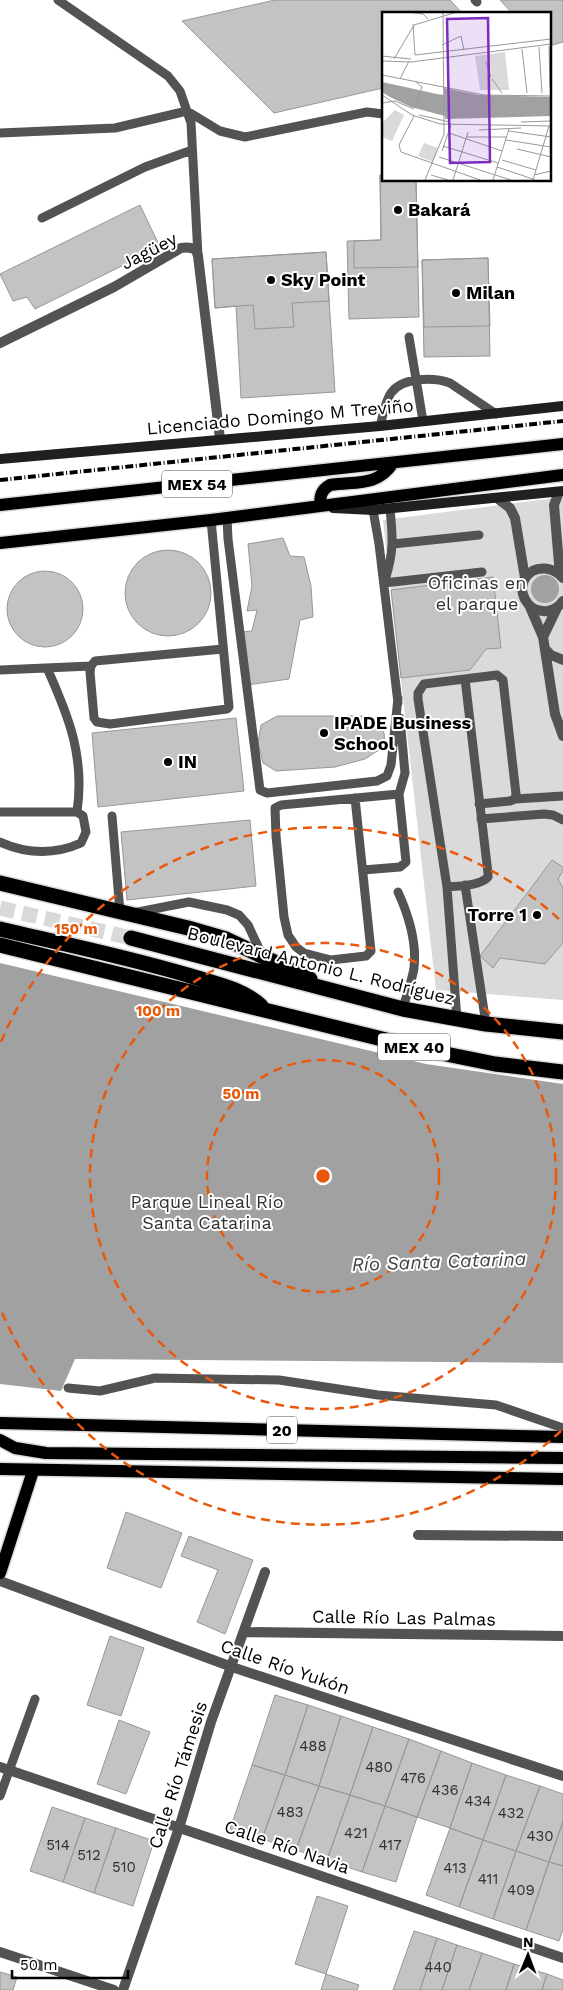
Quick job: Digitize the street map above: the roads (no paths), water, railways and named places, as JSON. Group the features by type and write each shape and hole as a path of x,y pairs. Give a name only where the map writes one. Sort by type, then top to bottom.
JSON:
{"highway":[{"path":"0,883 124,912 226,939 338,993"},
{"path":"0,929 152,965 208,981 255,1000 268,1012"},
{"name":"Boulevard Antonio L. Rodríguez","path":"132,938 403,1009 457,1020 563,1032"},
{"name":"MEX 40","path":"0,946 431,1052 495,1064 563,1072"}],"main road":[{"name":"Licenciado Domingo M Treviño","path":"0,459 380,426 563,406"},
{"name":"MEX 54","path":"0,505 563,444"},
{"path":"393,463 388,472 377,479 330,485 320,496 320,506 344,509 390,509 561,491"},
{"name":"MEX 54","path":"0,543 211,520 492,486 563,475"},
{"name":"20","path":"0,1423 563,1437"},
{"path":"0,1440 15,1448 46,1453 563,1458"},
{"path":"0,1469 563,1479"},
{"path":"0,1574 33,1471"}],"street":[{"name":"Jagüey","path":"0,343 114,287 181,248 192,248 196,250 198,256 220,439"},
{"path":"561,491 554,505 562,576"},
{"path":"497,498 510,508 515,518 525,578"},
{"path":"562,576 549,568 544,568 530,572 522,584 525,601 530,607 544,637 555,714 562,731"},
{"path":"530,607 542,612 560,604"},
{"path":"544,637 560,604"},
{"path":"545,649 551,655 563,660"},
{"path":"418,1535 563,1536"},
{"name":"Calle Río Támesis","path":"123,1990 178,1828 211,1722 265,1572"},
{"name":"Calle Río Yukón","path":"0,1581 232,1667 563,1776"},
{"name":"Calle Río Las Palmas","path":"244,1632 563,1636"},
{"name":"Calle Río Navia","path":"5,1768 563,1958"},
{"path":"0,1952 114,1990"}],"lane":[{"path":"58,0 168,76 180,91 188,111 190,123 198,256"},
{"path":"0,133 115,128 188,111 220,131 245,137 368,112 382,114"},
{"path":"42,218 145,167 192,150"},
{"path":"409,337 423,421"},
{"path":"380,426 391,393 398,386 416,380 443,380 496,414"},
{"path":"384,583 392,560 393,544 390,509"},
{"path":"363,870 400,867 406,862 400,794 405,773 398,698 373,510"},
{"path":"227,518 229,548 260,790 267,792 377,780 387,776 391,765 398,698"},
{"path":"211,520 230,702 227,709 119,723 103,724 97,722 94,718 90,672 91,666 96,661 223,649"},
{"path":"393,544 479,536"},
{"path":"384,583 482,572"},
{"path":"0,670 91,666"},
{"path":"47,668 66,710 78,755 81,776 77,812"},
{"path":"457,1020 447,887 418,699 418,693 424,684 497,675 503,680 515,799"},
{"path":"447,887 465,885 484,880 488,877 465,679"},
{"path":"356,798 372,952 366,956 331,960 304,953 296,947 288,935 284,918 276,836 276,808 281,805 356,798 400,794"},
{"path":"479,804 515,799 563,796"},
{"path":"0,812 77,812 83,816 86,832 81,843 52,852 28,852 0,842"},
{"path":"481,819 544,814 553,815 563,820"},
{"path":"112,816 124,912 189,902 227,910 239,915 248,925 262,955"},
{"path":"465,885 486,1024"},
{"path":"398,892 406,908 410,924 414,966 403,1009"},
{"path":"68,1388 100,1391 155,1378 280,1380 378,1395 496,1405 563,1428"},
{"path":"0,1796 5,1768 35,1700"}],"water":[{"path":"545,575 555,579 559,589 555,599 545,603 535,599 531,589 535,579"},
{"name":"Río Santa Catarina","path":"0,963 426,1064 563,1084 563,1363 75,1359 61,1391 0,1384"}],"tunnel":[{"path":"0,908 131,938"}],"railway":[{"path":"0,480 563,421"}],"place":[{"name":"Bakará","path":"398,210"},
{"name":"Sky Point","path":"271,280"},
{"name":"Milan","path":"456,293"},
{"name":"IPADE Business School","path":"324,733"},
{"name":"IN","path":"168,762"},
{"name":"Torre 1","path":"537,915"}],"park label":[{"name":"Oficinas en el parque","path":"477,593"},
{"name":"Parque Lineal Río Santa Catarina","path":"207,1212"}]}
